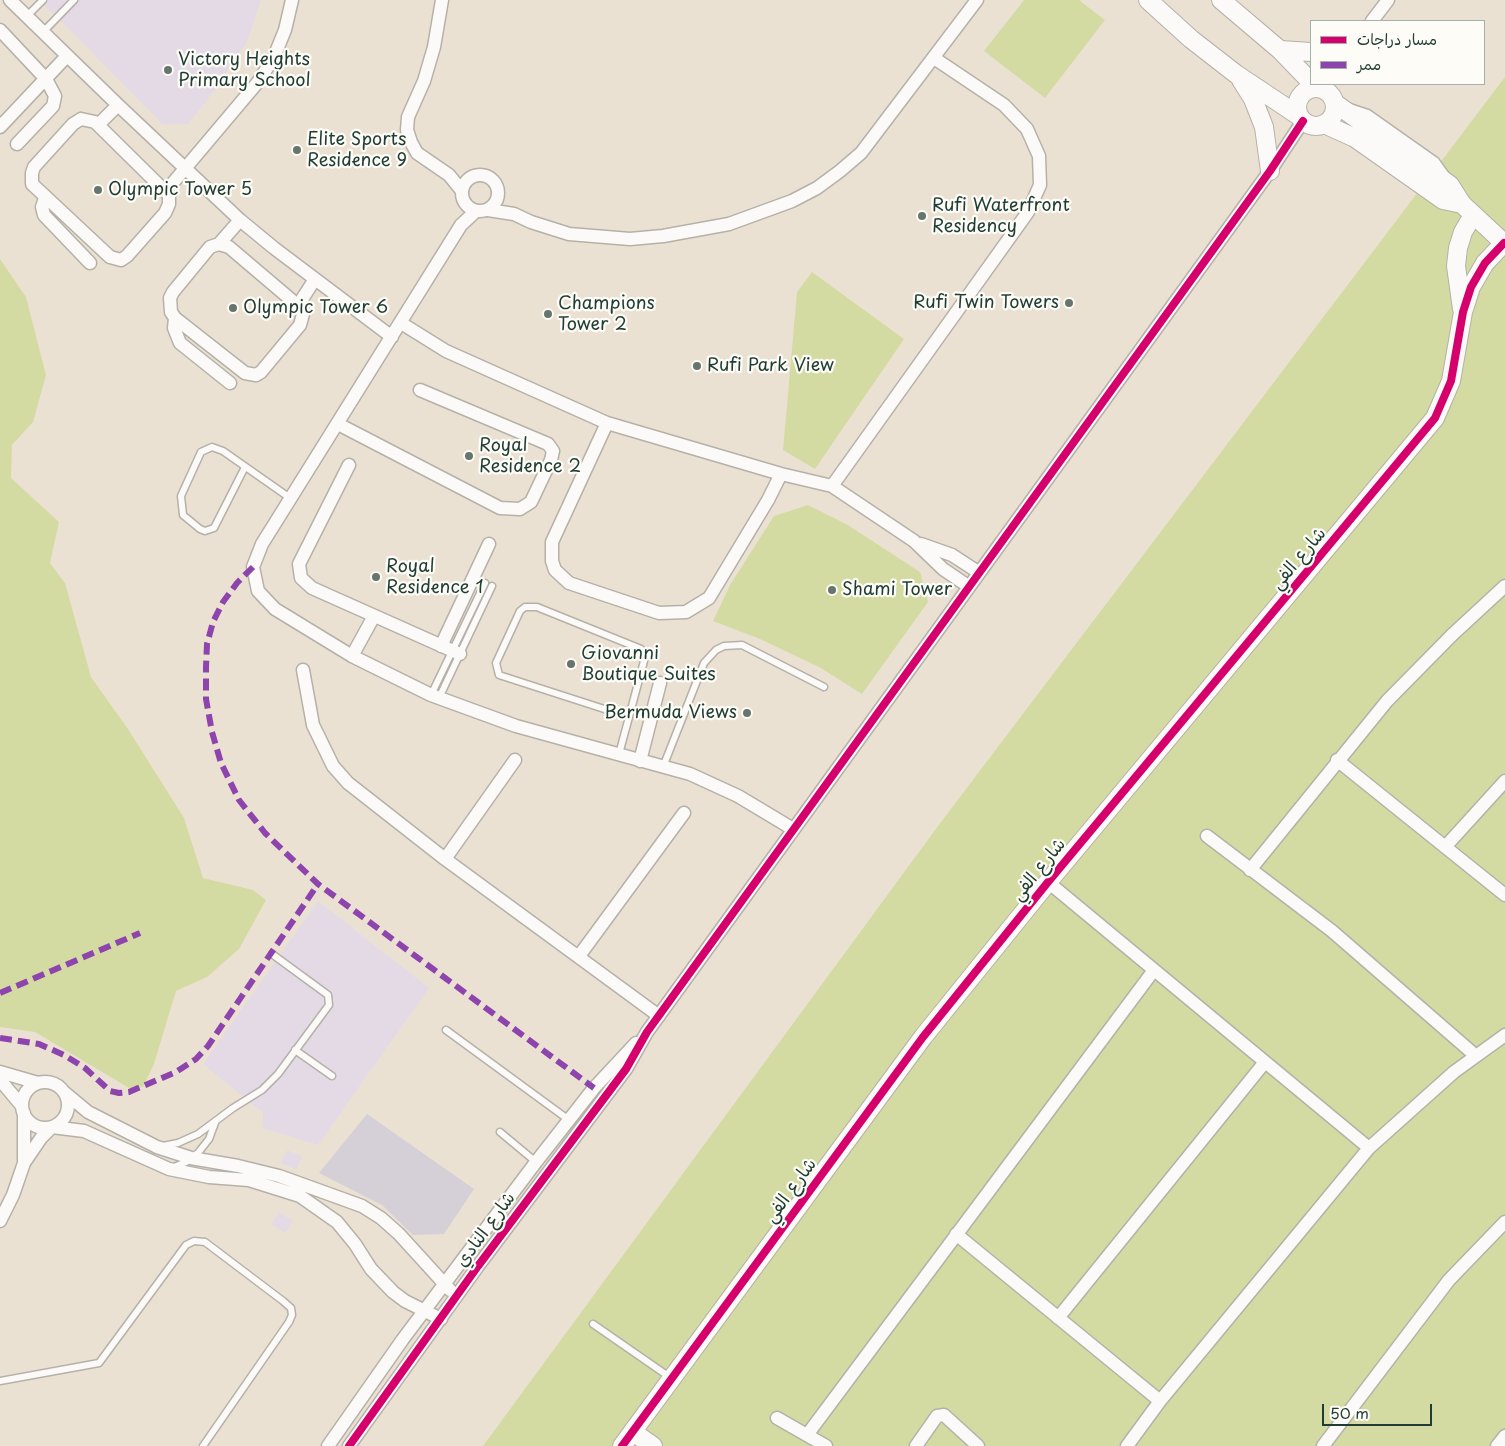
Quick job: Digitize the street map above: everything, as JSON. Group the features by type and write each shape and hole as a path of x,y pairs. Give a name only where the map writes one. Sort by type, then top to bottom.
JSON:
{"street":[{"path":"10,0 240,220 392,337"},
{"path":"166,191 258,82 274,57 285,30 292,0"},
{"path":"442,0 434,47 424,81 408,117 410,142 417,152 449,175 463,196 482,210 514,214 531,222 569,234 630,239 696,231 761,213 817,188 840,172 861,153 976,0"},
{"path":"1148,0 1191,39 1236,74 1313,126 1324,124 1334,116 1339,106"},
{"path":"1221,0 1310,78"},
{"path":"1373,20 1388,0"},
{"path":"0,30 46,79 53,90 54,106 18,144"},
{"path":"1280,50 1310,52"},
{"path":"0,127 68,56"},
{"path":"832,486 1028,212 1040,185 1039,156 1027,129 1004,105 934,58"},
{"path":"1236,74 1259,112 1268,141 1270,171"},
{"path":"1301,118 1297,109 1300,96 1310,88 1318,85 1330,92 1339,106 1450,185 1467,210 1505,243 1485,264 1471,287 1463,312"},
{"path":"98,125 118,105"},
{"path":"647,1032 1270,171 1301,118"},
{"path":"91,120 166,191 169,204 165,213 127,256 117,260 110,257 45,198 32,184 32,173 34,168 76,121 91,120"},
{"path":"1324,124 1355,138 1442,200 1467,210"},
{"path":"449,175 470,179 481,175 492,180 498,190 496,202 461,225 290,498 256,555 253,567 258,591 275,609 352,656 435,696 516,726 619,754 714,784 761,809 793,830"},
{"path":"461,225 463,196 470,179"},
{"path":"498,196 514,214"},
{"path":"45,198 42,206 44,215 90,262"},
{"path":"1463,312 1456,266 1458,248 1467,210"},
{"path":"219,244 240,220"},
{"path":"219,244 229,246 299,304 303,314 300,325 261,372 256,375 245,373 175,318 169,305 173,292 210,247 219,244"},
{"path":"299,304 315,279"},
{"name":"شارع الفي","path":"627,1439 923,1036 1048,882 1435,418 1451,381 1463,312"},
{"path":"175,318 174,328 180,343 230,384"},
{"path":"401,323 446,351 607,423 781,474 832,486 914,541 943,569 968,586"},
{"path":"338,424 500,508 520,509 531,502 551,460 553,451 548,444 420,390"},
{"path":"607,423 552,542 552,561 555,570 569,583 659,613 686,612 709,598 768,500 781,474"},
{"path":"349,465 299,564 298,571 306,585 451,650 489,544"},
{"path":"914,541 952,555 978,572"},
{"path":"1250,870 1337,760 1418,667 1505,586"},
{"path":"352,656 374,616"},
{"path":"303,670 313,725 333,766 365,798 444,860 579,956 659,1016"},
{"path":"640,761 660,683"},
{"path":"444,860 515,760"},
{"path":"1337,760 1505,894"},
{"path":"1446,847 1505,781"},
{"path":"579,956 684,813"},
{"path":"1206,836 1332,931 1476,1056"},
{"path":"1048,882 1369,1148"},
{"path":"807,1435 1154,970"},
{"name":"شارع النادي","path":"328,1446 424,1311 536,1162 611,1068 647,1032"},
{"name":"شارع النادي","path":"350,1446 441,1318 626,1069 647,1032"},
{"path":"1127,1446 1160,1401 1369,1148 1392,1125 1476,1056 1505,1035"},
{"path":"1058,1318 1265,1062"},
{"path":"0,1072 38,1083 52,1083 88,1112 157,1147 191,1158 238,1166 279,1176 362,1206 381,1218 398,1234 456,1298"},
{"path":"0,1080 23,1110 27,1119 38,1127 68,1128 99,1136 131,1153 169,1169 209,1177 249,1180 300,1196 336,1222 381,1281 406,1301 441,1318"},
{"path":"24,1163 23,1110 26,1092 38,1083"},
{"path":"0,1221 14,1195 24,1163 31,1150 67,1112 68,1105 64,1092"},
{"path":"1323,1446 1449,1280 1505,1222"},
{"path":"956,1234 1160,1401"},
{"path":"916,1446 937,1416 944,1414 978,1446"},
{"path":"777,1418 826,1446"},
{"path":"1497,1446 1505,1436"},
{"path":"627,1439 653,1446"}],"lane":[{"path":"27,16 43,0"},
{"path":"43,32 74,0"},
{"path":"245,467 214,528 200,529 183,515 181,496 201,452 212,447 218,448 290,498"},
{"path":"435,696 451,650 485,583"},
{"path":"451,650 492,586"},
{"path":"619,754 629,717 644,661 641,649 537,607 525,608 520,611 496,663 499,675 629,717"},
{"path":"663,767 704,664 716,650 733,644 742,645 824,687"},
{"path":"157,1147 188,1139 262,1090 329,1005 329,999 324,992 272,954"},
{"path":"446,1030 569,1120"},
{"path":"295,1050 332,1076"},
{"path":"169,1169 191,1158 209,1139 216,1122"},
{"path":"500,1132 536,1162"},
{"path":"0,1381 99,1363 186,1245 194,1241 205,1242 283,1301 291,1308 292,1315 203,1446"},
{"path":"593,1324 672,1378"}],"shaded area":[{"name":"Victory Heights Primary School","path":"37,0 261,0 247,42 206,102 188,124 162,124 57,17"},
{"path":"318,901 429,988 318,1145 262,1128 263,1113 203,1064"},
{"path":"367,1114 474,1189 444,1234 413,1235 382,1205 319,1173"},
{"path":"287,1150 302,1156 296,1170 281,1163"},
{"path":"279,1212 293,1221 285,1233 271,1224"}],"green space":[{"path":"1024,0 1079,0 1105,20 1045,98 984,51"},
{"path":"1505,77 1505,1446 483,1446 938,826"},
{"path":"0,259 26,297 46,375 33,422 12,445 11,478 59,522 50,563 65,583 91,677 128,729 184,818 203,878 253,890 266,900 239,949 207,977 176,991 154,1064 143,1087 129,1088 35,1032 0,1027"},
{"path":"812,272 904,339 815,469 783,450 797,292"},
{"path":"808,505 848,525 920,572 928,602 862,694 819,667 760,639 713,621 730,585 774,516"}],"marked path":[{"path":"253,567 237,583 223,602 213,622 207,644 206,699 212,732 221,763 239,800 265,833 318,884 594,1088"},
{"path":"0,1038 39,1044 64,1055 85,1068 110,1091 119,1093 129,1092 176,1072 196,1059 208,1046 318,884"},
{"path":"0,993 140,933"}],"cycle path":[{"path":"349,1446 478,1266 626,1069 647,1032 1270,171 1303,121"},
{"path":"622,1446 923,1037 1048,882 1435,418 1451,381 1463,312 1471,287 1485,263 1504,243"}],"place":[{"name":"Victory Heights Primary School","path":"168,70"},
{"name":"Elite Sports Residence 9","path":"297,150"},
{"name":"Olympic Tower 5","path":"98,190"},
{"name":"Rufi Waterfront Residency","path":"922,216"},
{"name":"Rufi Twin Towers","path":"1069,303"},
{"name":"Olympic Tower 6","path":"233,308"},
{"name":"Champions Tower 2","path":"548,314"},
{"name":"Rufi Park View","path":"697,366"},
{"name":"Royal Residence 2","path":"469,456"},
{"name":"Royal Residence 1","path":"376,577"},
{"name":"Shami Tower","path":"832,590"},
{"name":"Giovanni Boutique Suites","path":"571,664"},
{"name":"Bermuda Views","path":"747,713"}]}
